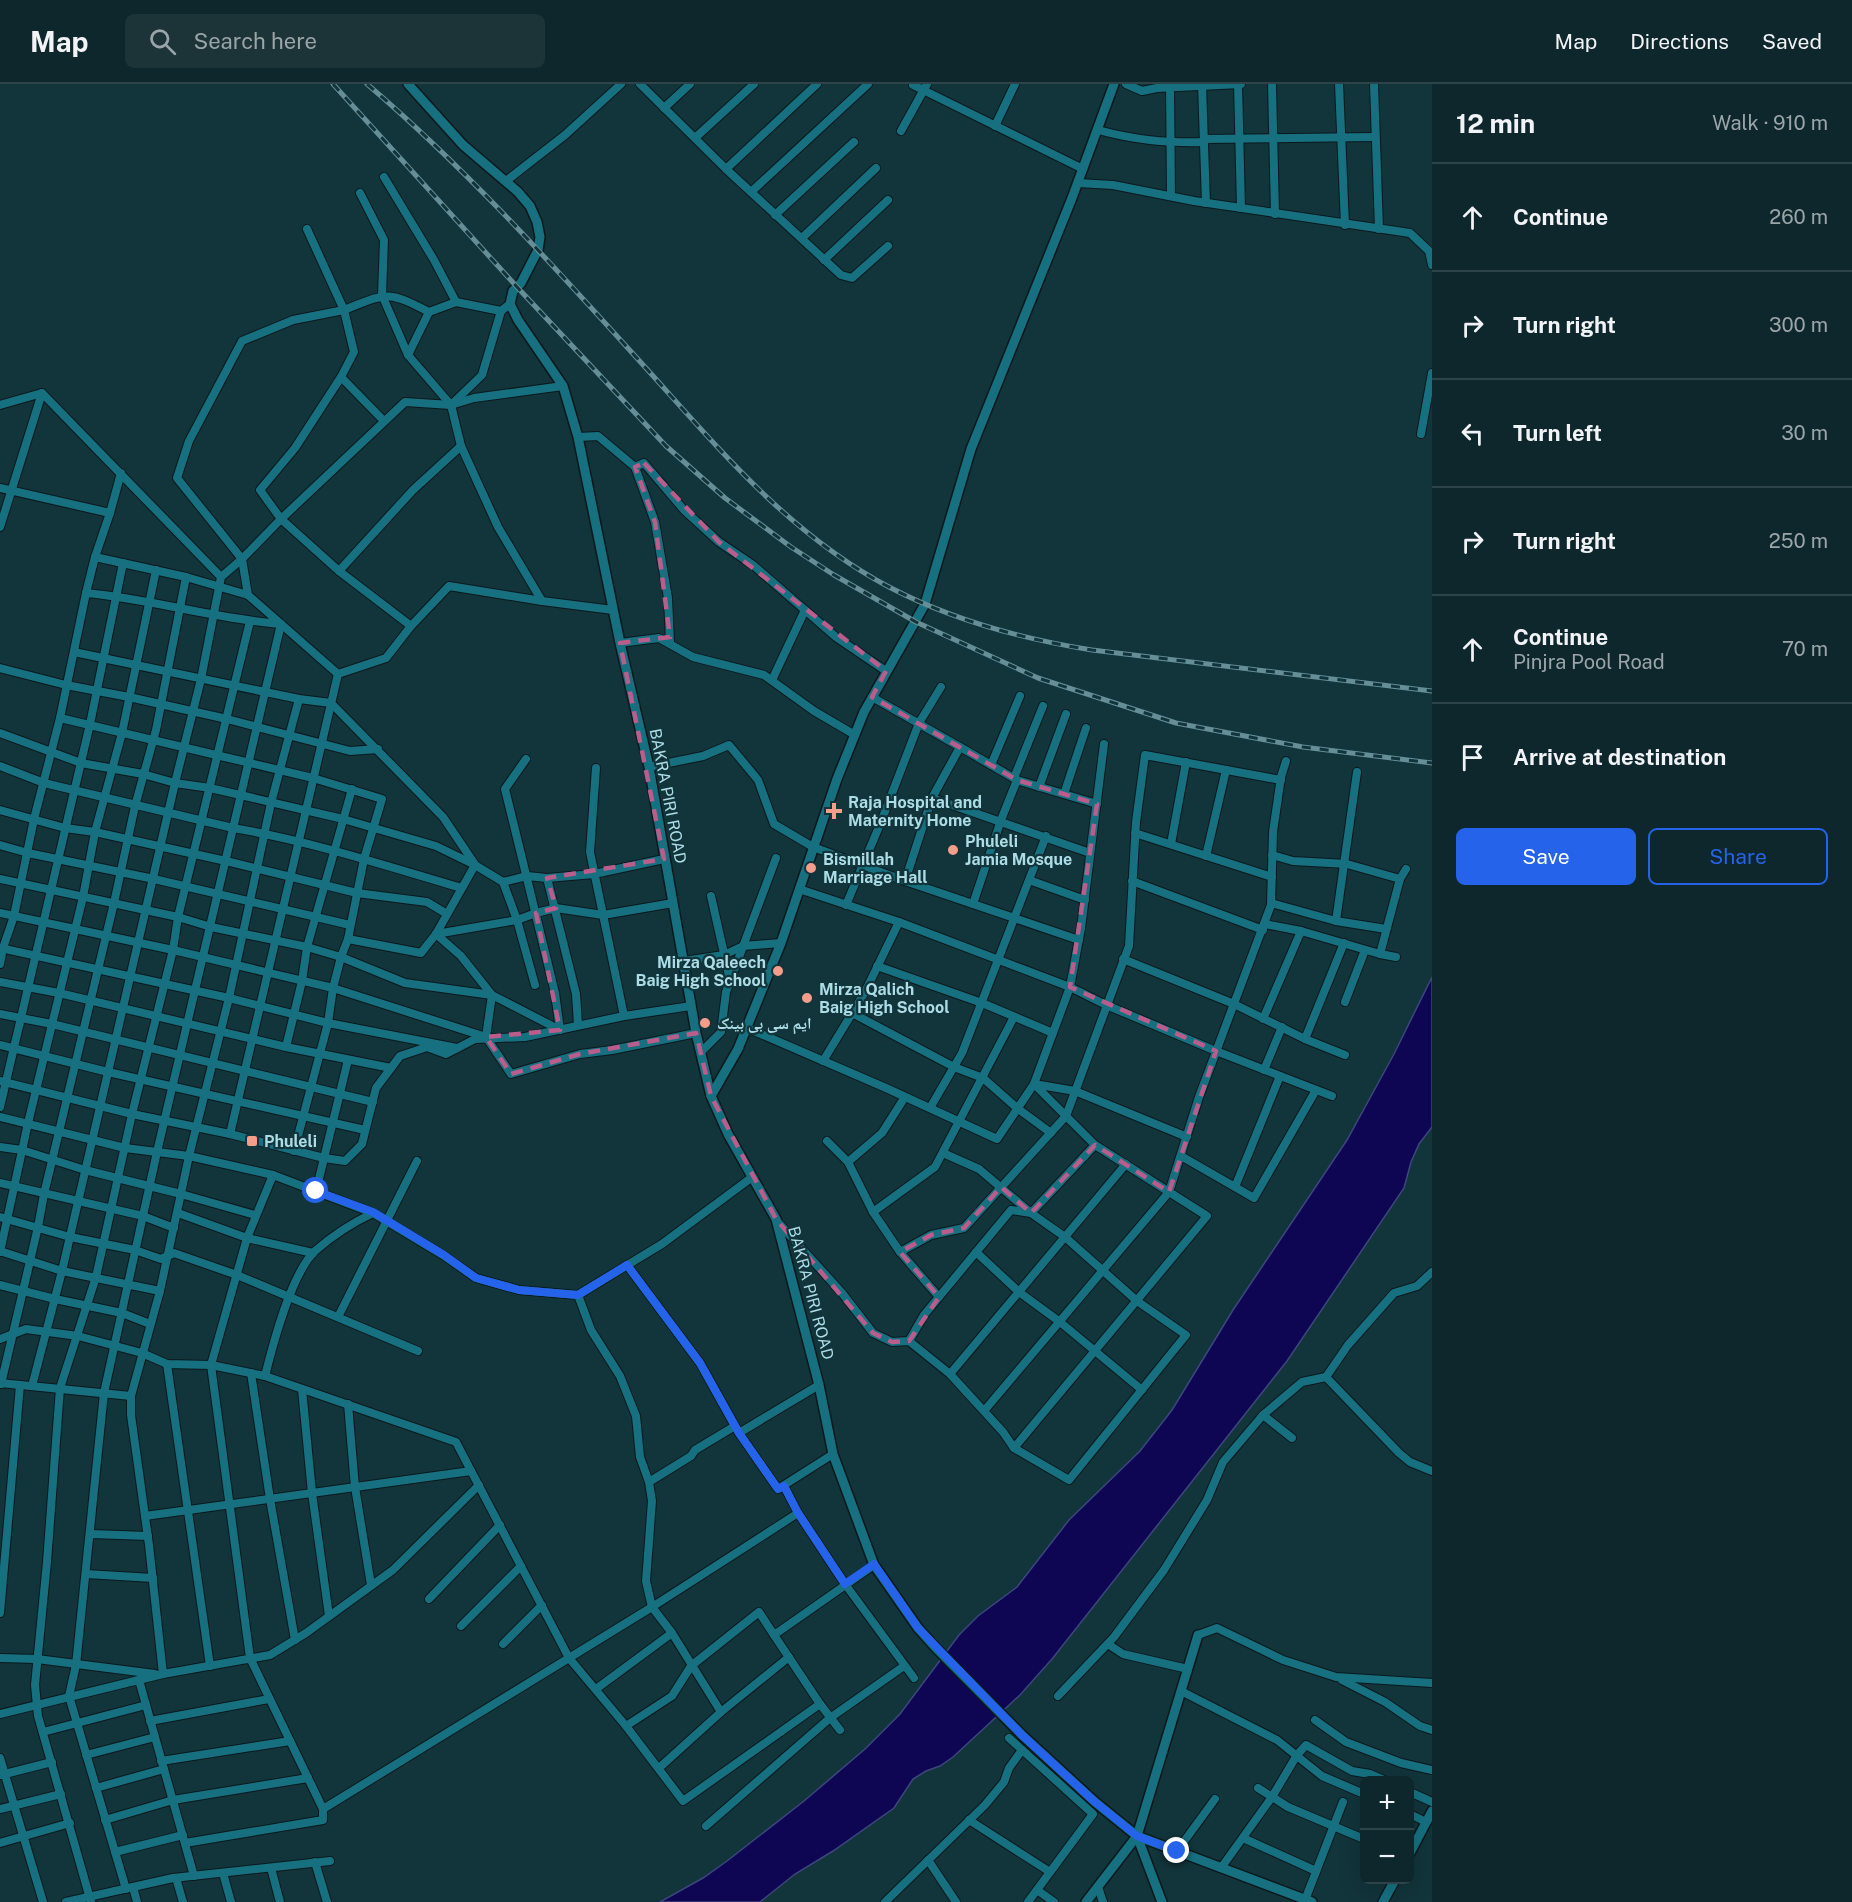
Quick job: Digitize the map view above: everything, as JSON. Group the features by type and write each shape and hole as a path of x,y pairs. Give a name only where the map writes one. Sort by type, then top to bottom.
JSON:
{"street":[{"path":"408,84 463,145 518,192 530,206 540,237 538,250 521,283 513,291 510,304 501,311 482,375 451,405"},
{"path":"506,181 565,135 621,84"},
{"path":"640,84 726,169 841,275 852,278 888,246"},
{"path":"664,108 690,84"},
{"path":"695,138 754,84"},
{"path":"752,192 868,84"},
{"path":"995,126 1015,84"},
{"path":"711,1096 738,1049 781,943 837,779 855,735 872,697 925,604 971,449 1083,169 1114,84"},
{"path":"1126,84 1142,91 1169,86 1239,84 1241,208"},
{"path":"1272,84 1275,214"},
{"path":"1339,84 1345,225"},
{"path":"1374,84 1379,229"},
{"path":"726,169 814,85"},
{"path":"913,85 926,87 995,126 1083,169"},
{"path":"1202,85 1206,203"},
{"path":"1169,86 1171,196"},
{"path":"901,130 926,87"},
{"path":"1098,130 1124,137 1170,143 1376,136"},
{"path":"775,215 854,142"},
{"path":"802,238 876,168"},
{"path":"384,177 434,260 456,302"},
{"path":"1077,183 1113,185 1206,203 1410,233 1429,251 1432,265"},
{"path":"360,193 384,240 382,295 408,355 451,405 461,447 498,527 542,602"},
{"path":"824,260 888,200"},
{"path":"307,229 344,310 354,352 341,377 295,448 260,490 281,519 339,571 411,626"},
{"path":"248,595 242,559 177,478 189,441 242,341 293,320 344,310 382,295 403,299 429,312"},
{"path":"408,355 429,312 456,302 501,311"},
{"name":"BAKRA PIRI ROAD","path":"510,304 518,320 563,386 578,436 620,643 649,767 696,1033 711,1096 751,1178 776,1219 819,1385 834,1454 874,1564 918,1628 934,1647 1008,1721 1095,1802 1137,1836"},
{"path":"1421,434 1432,373"},
{"path":"341,377 384,421"},
{"path":"32,1386 70,1237 201,679 221,577 405,402 451,405 474,398 563,386"},
{"path":"42,393 221,577"},
{"path":"0,405 42,393"},
{"path":"0,527 42,393"},
{"path":"578,436 598,436 635,467 655,522 669,598 670,643"},
{"path":"339,571 413,490 461,447"},
{"path":"635,467 644,463 684,510 719,542 753,565 836,637 886,671"},
{"path":"0,964 1,948 14,916 34,819 60,718 86,593 121,473"},
{"path":"0,488 110,513"},
{"path":"95,557 156,570 248,595 338,674"},
{"path":"0,1107 3,1081 14,1049 81,764 123,563"},
{"path":"156,570 122,733 95,832 68,963 4,1217 0,1252 31,1259 62,1270 160,1291"},
{"path":"131,1396 0,1384 152,741 186,578"},
{"path":"338,674 386,658 411,626 449,586 542,602 613,610"},
{"path":"86,593 280,624"},
{"path":"772,680 805,610"},
{"path":"91,1899 38,1716 35,1685 60,1388 96,1277 132,1114 158,1017 178,917 250,621"},
{"path":"137,1902 115,1852 69,1696 76,1665 104,1393 157,1152 280,624"},
{"path":"620,643 659,638 693,657 764,675 814,711 855,735"},
{"path":"74,652 167,673 299,699 331,703 443,817 475,864"},
{"path":"0,668 66,685 227,719 350,751 378,749"},
{"path":"230,1134 338,674"},
{"path":"846,905 919,723 941,687"},
{"path":"991,765 1020,696"},
{"path":"872,697 1016,779 1096,804"},
{"path":"163,1674 146,1516 131,1415 131,1396 160,1291 189,1156 229,998 271,803 299,699"},
{"path":"973,904 1043,706"},
{"path":"1039,787 1066,714"},
{"path":"60,718 313,778 382,799 364,859 348,939 333,988 328,1023 294,1151"},
{"path":"1064,794 1086,728"},
{"path":"0,733 81,764 210,788 343,819 436,846 475,864 503,882 517,920 535,985"},
{"path":"747,1028 997,1139 1034,1084 1070,987 1085,900 1104,744"},
{"path":"649,767 703,756 729,745 758,780 774,824 813,847 1079,940"},
{"path":"905,881 932,798 960,747"},
{"path":"900,1252 931,1235 964,1228 1066,1116 1129,946 1135,833 1145,755 1281,780"},
{"path":"526,759 505,789 555,993 560,1030"},
{"path":"984,1411 1170,1192 1216,1051 1271,903 1273,832 1286,761"},
{"path":"1171,844 1186,762"},
{"path":"0,766 44,783 74,791 298,842 462,888"},
{"path":"596,768 590,852 624,1016"},
{"path":"1206,856 1226,770"},
{"path":"1336,921 1357,772"},
{"path":"286,1047 308,947 352,789"},
{"path":"932,798 1001,820 1090,853"},
{"path":"0,810 65,828 95,832 226,861 357,893 427,902 447,914"},
{"path":"1135,833 1272,877"},
{"path":"930,1108 962,1053 1046,836"},
{"path":"0,845 350,925"},
{"path":"1272,855 1293,861 1344,864 1400,879"},
{"path":"701,1052 721,1032 726,992 776,858"},
{"path":"503,882 527,876 547,878 594,874 664,859"},
{"path":"348,939 422,953 436,934 475,864"},
{"path":"1380,954 1400,879 1406,869"},
{"path":"547,878 576,994 578,1025"},
{"path":"0,879 308,947 341,957 405,983 492,995 560,1030"},
{"path":"1029,880 1085,900"},
{"path":"1132,881 1264,927 1301,931 1396,957"},
{"path":"799,890 899,922 1070,987 1106,1005 1216,1051 1332,1096"},
{"path":"711,896 730,981"},
{"path":"436,934 517,920 556,908 603,915 673,903"},
{"path":"1271,903 1336,921 1386,929"},
{"path":"0,913 76,928 333,988 486,1037 511,1074 580,1054 696,1033"},
{"path":"824,1061 852,1013 899,922"},
{"path":"1263,1019 1301,931"},
{"path":"436,934 462,956 492,995 486,1037"},
{"path":"684,961 724,955 743,946 781,943"},
{"path":"1305,1039 1344,944"},
{"path":"1,948 229,998 328,1023 457,1048"},
{"path":"1345,1002 1365,950"},
{"path":"1123,959 1234,1004 1305,1039 1345,1055"},
{"path":"877,966 982,1003 1053,1033"},
{"path":"0,982 59,993 286,1047 391,1068"},
{"path":"3,1081 132,1114 345,1161 362,1144 376,1088 400,1056 427,1047 446,1054 475,1039 525,1037 624,1016 691,1006"},
{"path":"852,1013 954,1067 983,1077 1017,1108 1051,1133"},
{"path":"0,1014 52,1024 373,1102"},
{"path":"873,1212 935,1167 1014,1017"},
{"path":"1264,1070 1282,1027"},
{"path":"0,1045 108,1072 365,1130"},
{"path":"316,1191 348,1060"},
{"path":"1235,1187 1280,1076"},
{"path":"1034,1084 1075,1091 1187,1137"},
{"path":"1014,1448 1207,1216 1095,1145 1034,1084"},
{"path":"1180,1156 1254,1198 1316,1090"},
{"path":"848,1162 882,1133 905,1097"},
{"path":"0,1117 125,1148 189,1156 273,1175 373,1212 444,1255 476,1278 519,1290 578,1295 662,1244 751,1178"},
{"path":"827,1141 848,1162 873,1212 900,1252 939,1297"},
{"path":"1031,1213 1095,1145"},
{"path":"0,1147 22,1150 85,1170 255,1215"},
{"path":"776,1219 842,1293 873,1333 892,1342 909,1341 950,1374 1004,1432 1014,1448 1069,1480 1186,1335 1137,1301 1065,1237 1031,1213 979,1169 943,1153"},
{"path":"338,1317 417,1161"},
{"path":"950,1374 1126,1164"},
{"path":"115,1852 184,1839 323,1820 323,1809 250,1658 211,1365 247,1238 273,1175"},
{"path":"0,1183 144,1216 174,1228"},
{"path":"909,1341 924,1315 1011,1210 1031,1213"},
{"path":"265,1376 274,1338 295,1282 313,1253 351,1223 373,1212"},
{"path":"178,1213 247,1238 313,1253"},
{"path":"4,1217 70,1237 135,1250 161,1259 174,1254 237,1275 418,1351"},
{"path":"976,1252 1019,1292 1142,1390"},
{"path":"627,1265 700,1363 737,1430 778,1489 834,1454"},
{"path":"1058,1696 1107,1644 1164,1570 1207,1500 1223,1462 1263,1415 1302,1382 1326,1377 1348,1345 1394,1293 1417,1286 1432,1272"},
{"path":"0,1285 122,1313 150,1324"},
{"path":"578,1295 591,1330 620,1376 636,1416 640,1458 649,1482 652,1501 646,1581 652,1607 672,1633 721,1712"},
{"path":"0,1339 26,1329 78,1336 142,1353 167,1364 211,1365 265,1376 456,1442 569,1658 626,1726 683,1801 820,1704"},
{"path":"167,1364 210,1666"},
{"path":"251,1373 295,1640"},
{"path":"1326,1377 1399,1453 1410,1462 1432,1470"},
{"path":"0,1613 20,1385"},
{"path":"649,1482 691,1456 695,1450 819,1385"},
{"path":"302,1389 312,1493 329,1616"},
{"path":"348,1404 355,1487 371,1585"},
{"path":"1263,1415 1292,1438"},
{"path":"146,1516 471,1471"},
{"path":"0,1714 163,1674 270,1655 295,1640 393,1570 479,1485"},
{"path":"784,1486 798,1513 845,1584 914,1678"},
{"path":"323,1809 652,1607 798,1513"},
{"path":"429,1599 500,1525"},
{"path":"91,1534 148,1536"},
{"path":"774,1635 874,1564"},
{"path":"461,1626 521,1566"},
{"path":"86,1574 153,1578"},
{"path":"503,1644 542,1605"},
{"path":"626,1726 672,1696 692,1666 759,1612 840,1730"},
{"path":"1086,1902 1137,1836 1198,1635 1217,1628 1283,1660 1336,1677 1385,1702 1420,1726 1432,1730"},
{"path":"596,1689 672,1633"},
{"path":"1107,1644 1123,1654 1188,1669"},
{"path":"659,1768 721,1712 789,1657"},
{"path":"0,1658 37,1659 163,1674"},
{"path":"706,1826 831,1718 904,1666"},
{"path":"1336,1677 1432,1683"},
{"path":"139,1680 194,1876"},
{"path":"1181,1691 1277,1740 1322,1776 1360,1792"},
{"path":"150,1721 269,1699"},
{"path":"43,1732 146,1704"},
{"path":"1315,1720 1346,1742 1401,1763 1432,1770"},
{"path":"86,1755 155,1737"},
{"path":"1009,1738 1093,1814 1028,1902"},
{"path":"96,1788 163,1765 290,1741"},
{"path":"1221,1868 1272,1797 1305,1745 1352,1771 1375,1776"},
{"path":"885,1902 969,1820 1004,1782 1009,1768 1022,1750"},
{"path":"0,1758 2,1775 14,1805 43,1902"},
{"path":"2,1775 52,1762"},
{"path":"105,1820 173,1800 308,1778"},
{"path":"1258,1788 1288,1807 1360,1837"},
{"path":"0,1809 61,1794"},
{"path":"1414,1794 1432,1802"},
{"path":"1177,1851 1215,1799"},
{"path":"1137,1836 1309,1901 1316,1871 1343,1802"},
{"path":"1414,1845 1432,1811"},
{"path":"1414,1816 1426,1822"},
{"path":"969,1820 1050,1872"},
{"path":"0,1843 70,1823"},
{"path":"1137,1836 1162,1902"},
{"path":"1243,1838 1316,1871"},
{"path":"928,1860 956,1902"},
{"path":"66,1902 91,1899 176,1878 330,1861"},
{"path":"315,1862 327,1902"},
{"path":"271,1868 280,1902"},
{"path":"223,1874 231,1902"},
{"path":"176,1878 183,1902"},
{"path":"1383,1902 1393,1884"},
{"path":"1098,1887 1103,1902"},
{"path":"1037,1890 1054,1902"}],"highlighted area":[{"path":"644,463 719,542 886,671 872,697 1017,780 1097,804 1070,987 1216,1051 1169,1192 1095,1145 1031,1213 1001,1187 964,1228 931,1235 900,1252 939,1297 909,1341 892,1342 873,1333 776,1219 711,1096 696,1033 580,1054 511,1074 486,1037 560,1030 536,913 556,908 547,878 664,859 620,643 670,637 655,522 635,467"}],"shaded area":[{"path":"1432,977 1432,1127 1419,1144 1404,1188 1287,1361 1052,1659 1020,1695 953,1757 913,1779 894,1808 833,1851 795,1874 760,1902 660,1902 703,1878 727,1861 804,1801 865,1749 900,1714 959,1635 978,1616 1017,1587 1069,1520 1140,1451 1172,1410 1233,1310 1347,1140 1394,1054"}],"railway":[{"path":"333,84 517,287 666,446 725,498 791,547 834,575 916,622 1038,678 1176,723 1303,747 1432,763"},
{"path":"367,84 441,151 511,221 758,488 819,542 853,566 889,587 962,619 1014,634 1092,650 1432,691"}],"place":[{"name":"Raja Hospital and Maternity Home","path":"834,811"},
{"name":"Phuleli Jamia Mosque","path":"953,850"},
{"name":"Bismillah Marriage Hall","path":"811,868"},
{"name":"Mirza Qaleech Baig High School","path":"778,971"},
{"name":"Mirza Qalich Baig High School","path":"807,998"},
{"name":"ایم سی بی بینک","path":"705,1023"},
{"name":"Phuleli","path":"252,1141"}],"route":[{"path":"316,1191 373,1212 444,1255 476,1278 519,1290 578,1295 627,1265 700,1363 739,1433 778,1489 784,1486 798,1513 845,1584 874,1564 918,1628 934,1647 1022,1735 1095,1802 1137,1836 1177,1851"}]}
